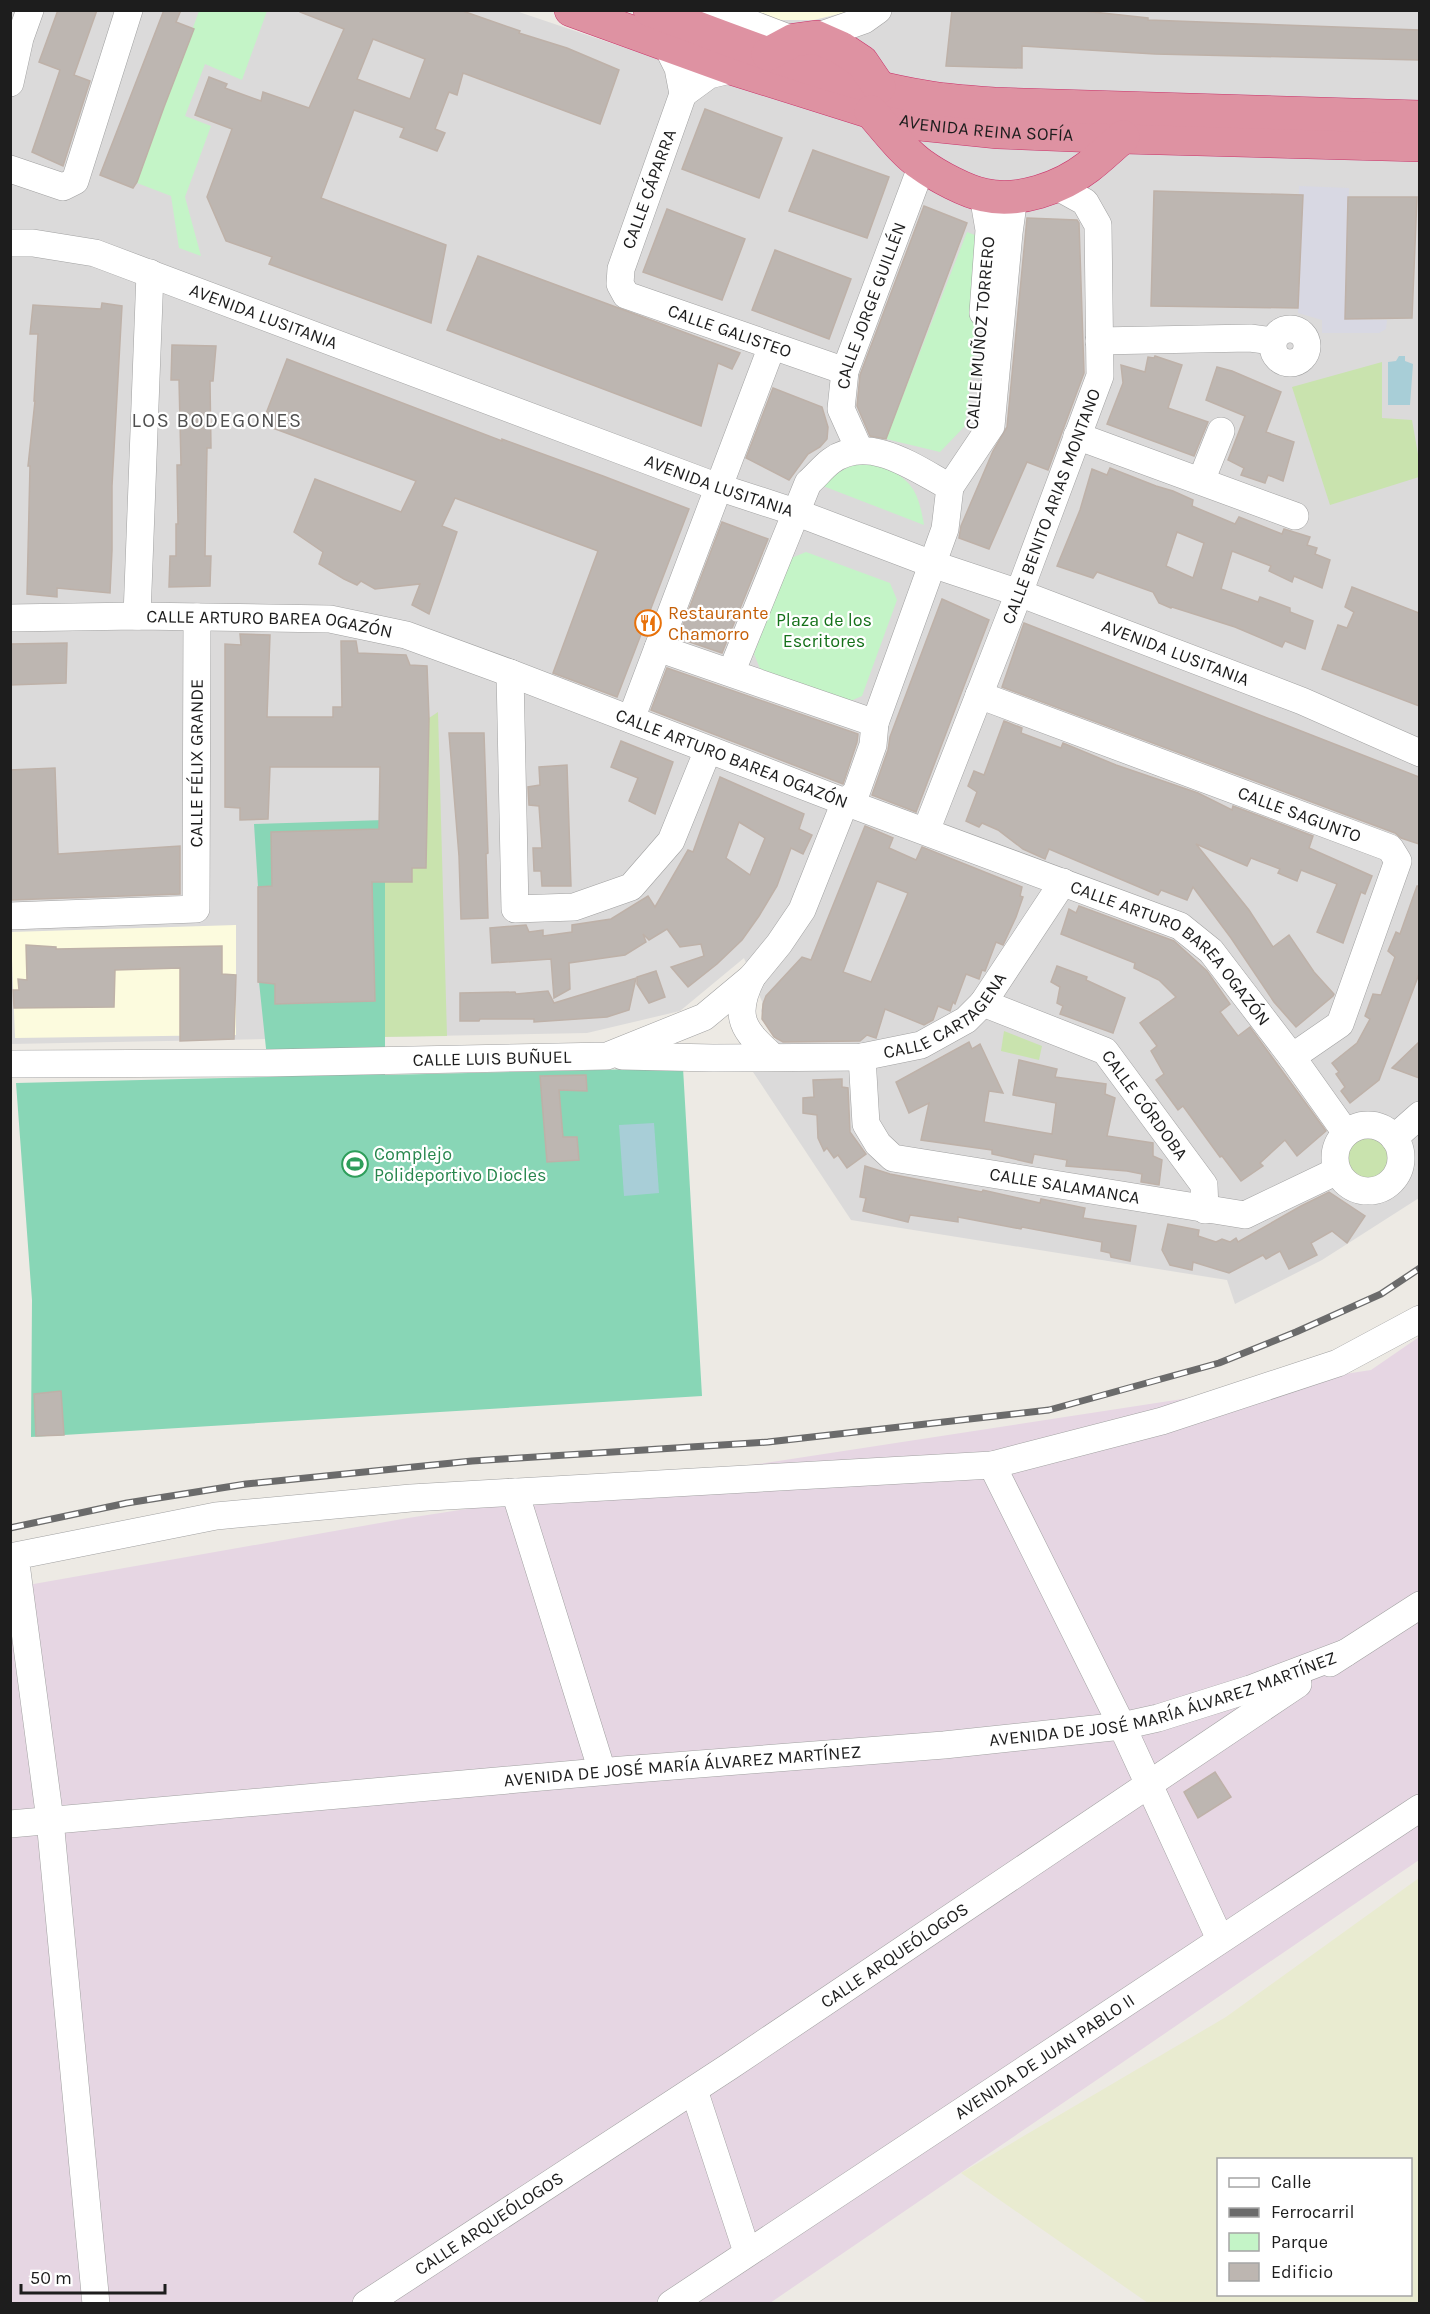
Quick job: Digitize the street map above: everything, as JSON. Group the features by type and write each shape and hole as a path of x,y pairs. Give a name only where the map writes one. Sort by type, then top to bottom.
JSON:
{"highway":[{"name":"AVENIDA REINA SOFÍA","path":"571,10 734,69 871,87 927,97 994,104 1419,117"},
{"name":"AVENIDA REINA SOFÍA","path":"650,10 792,43 871,87 920,124 998,132 1419,145"},
{"path":"792,43 841,48 871,87 922,165 982,195 1014,197 1056,186 1087,168 1123,137"}],"street":[{"path":"10,83 15,38 30,10"},
{"path":"10,169 63,187 75,181 129,10"},
{"name":"AVENIDA REINA SOFÍA","path":"715,10 792,43"},
{"path":"792,43 871,15 871,87"},
{"path":"667,46 678,68 683,94 709,75 734,69"},
{"name":"CALLE CÁPARRA","path":"620,284 621,270 683,94"},
{"name":"CALLE JORGE GUILLÉN","path":"859,449 841,409 845,371 922,165"},
{"name":"CALLE BENITO ARIAS MONTANO","path":"926,831 1020,593 1100,376 1098,225 1085,202 1056,186"},
{"name":"CALLE MUÑOZ TORRERO","path":"950,487 975,430 989,230 982,195"},
{"name":"CALLE MUÑOZ TORRERO","path":"950,487 991,426 1014,197"},
{"name":"AVENIDA LUSITANIA","path":"10,243 33,243 95,253 718,487 795,512 932,564 1020,593 1284,694 1419,753"},
{"path":"137,616 150,273"},
{"name":"CALLE GALISTEO","path":"620,284 626,295 845,371"},
{"path":"1100,341 1250,338 1273,341"},
{"path":"631,719 772,346"},
{"path":"1201,481 1221,431"},
{"path":"1077,436 1295,516"},
{"path":"731,673 808,483 832,460 859,449 890,456 950,487 945,529 875,723 858,741 840,791 845,802"},
{"name":"CALLE ARTURO BAREA OGAZÓN","path":"10,618 137,616 330,619 406,634 845,802 1180,926 1211,951 1292,1057 1346,1133"},
{"name":"CALLE FÉLIX GRANDE","path":"10,916 196,909 197,617"},
{"path":"658,648 875,723"},
{"path":"510,672 515,909 574,907 631,887 671,841 708,750"},
{"path":"1284,694 1419,738"},
{"name":"CALLE SAGUNTO","path":"979,695 1390,848 1398,861 1340,1024 1292,1057"},
{"name":"CALLE LUIS BUÑUEL","path":"10,1064 607,1056 704,1017 752,977 779,944 802,910 845,802"},
{"name":"CALLE CARTAGENA","path":"607,1056 862,1057 921,1045 966,1020 983,1003 1063,882"},
{"path":"752,977 742,997 742,1016 750,1036 773,1058"},
{"name":"CALLE CÓRDOBA","path":"983,1003 1105,1052 1204,1185 1205,1210"},
{"name":"CALLE SALAMANCA","path":"862,1057 866,1124 878,1144 893,1158 1245,1215 1337,1171"},
{"path":"1394,1138 1419,1115"},
{"path":"1371,1125 1383,1129 1394,1138 1400,1150 1401,1161 1398,1173 1388,1185 1378,1190 1368,1191 1353,1188 1344,1181 1337,1171 1335,1152 1346,1133 1357,1127 1371,1125"},
{"path":"96,2304 50,1820 15,1556 216,1516 411,1498 992,1465 1162,1421 1338,1363 1419,1319"},
{"path":"992,1465 1122,1726 1220,1939"},
{"path":"515,1492 602,1771"},
{"name":"CALLE ARQUEÓLOGOS","path":"366,2304 694,2090 1269,1702 1419,1605"},
{"name":"AVENIDA DE JOSÉ MARÍA ÁLVAREZ MARTÍNEZ","path":"10,1824 602,1771 944,1745 1122,1726 1158,1718 1250,1689 1345,1653"},
{"name":"AVENIDA DE JUAN PABLO II","path":"671,2304 1419,1808"},
{"path":"694,2090 747,2252"}],"shaded area":[{"path":"10,11 516,11 753,91 784,12 781,11 1419,11 1419,1198 1322,1260 1235,1304 1227,1280 851,1220 753,1072 792,1071 761,1011 763,1004 744,958 680,1011 587,1033 11,1044"},
{"path":"750,11 851,11 814,20 775,20"},
{"path":"1299,186 1349,188 1345,319 1387,320 1386,329 1379,333 1322,333 1322,320 1298,313"},
{"path":"236,925 236,1035 15,1038 11,932"},
{"path":"1419,1337 1419,1860 770,2303 11,2304 11,1588 408,1518 1371,1370"},
{"path":"1419,1878 1419,2303 1148,2303 961,2173 1226,2017"}],"green space":[{"path":"199,11 267,11 242,80 205,64 185,116 211,126 185,197 201,256 179,248 171,196 137,183"},
{"path":"967,232 988,240 965,426 940,452 886,439"},
{"path":"1382,362 1382,418 1412,420 1419,460 1419,477 1330,505 1292,387"},
{"path":"873,461 903,478 909,484 918,500 924,525 823,486 845,469"},
{"name":"Plaza de los Escritores","path":"806,552 890,583 897,600 862,696 846,703 761,671 754,654 789,559"},
{"path":"438,712 447,1036 379,1037 372,879 411,882 412,868 426,868 429,718"},
{"name":"Complejo Polideportivo Diocles","path":"385,820 385,1075 683,1068 702,1396 31,1437 32,1300 16,1083 269,1077 259,982 258,887 254,824"},
{"path":"1004,1031 1042,1046 1039,1060 1001,1051"},
{"path":"1367,1138 1382,1145 1389,1160 1382,1175 1367,1182 1352,1175 1345,1160 1352,1145"}],"water":[{"path":"1399,356 1405,356 1405,361 1413,364 1410,405 1388,405 1388,362 1396,361"},
{"path":"654,1123 659,1193 624,1196 619,1125"}],"building":[{"path":"58,10 97,10 74,75 90,81 63,166 32,152 60,70 39,62"},
{"path":"164,10 181,10 176,22 194,29 133,188 100,175"},
{"path":"300,10 460,10 520,31 519,33 567,48 619,70 600,124 463,73 457,95 449,92 435,129 445,133 437,151 400,137 404,128 354,110 321,198 446,245 431,323 269,264 272,257 226,241 207,197 232,129 195,115 209,77 227,84 225,88 261,101 263,92 309,108 344,29 300,12","holes":["373,39 425,59 410,99 357,79"]},
{"path":"952,10 1075,10 1148,18 1148,20 1419,30 1419,60 1155,54 1022,46 1022,68 946,66"},
{"path":"705,109 782,138 759,198 682,169"},
{"path":"813,150 889,177 867,238 789,211"},
{"path":"1154,191 1303,195 1298,308 1151,306"},
{"path":"1348,197 1417,197 1412,318 1345,319"},
{"path":"924,206 967,223 886,439 870,436 857,406 860,375"},
{"path":"667,209 745,239 722,300 643,272"},
{"path":"1027,218 1077,220 1079,223 1084,373 1048,470 1027,462 989,549 959,538 961,526 993,451 1007,427"},
{"path":"775,250 851,279 829,339 752,310"},
{"path":"478,256 740,353 732,369 718,363 701,426 447,330"},
{"path":"102,303 122,306 112,486 110,593 57,588 57,597 27,594 30,466 28,466 35,401 38,334 30,334 33,305 101,309"},
{"path":"172,345 216,346 213,381 210,381 211,448 207,448 205,556 211,556 210,586 169,587 170,556 176,556 177,465 181,465 179,380 171,380"},
{"path":"1155,356 1182,365 1168,408 1208,422 1194,456 1107,424 1123,383 1121,365 1145,372 1148,357 1154,358"},
{"path":"287,359 689,509 617,697 553,673 598,551 455,498 442,526 457,532 429,614 412,605 420,584 375,589 361,581 357,585 319,564 323,552 294,532 315,479 401,512 416,481 262,424"},
{"path":"1217,367 1281,392 1266,432 1294,442 1283,481 1268,475 1265,483 1241,475 1244,468 1228,460 1245,416 1206,400"},
{"path":"773,388 822,407 828,427 827,439 820,447 808,454 789,480 746,458"},
{"path":"1110,468 1173,491 1193,500 1192,506 1235,524 1239,517 1282,534 1284,529 1310,537 1307,545 1317,548 1315,554 1330,560 1322,588 1294,576 1292,582 1269,571 1271,566 1232,551 1221,589 1258,602 1260,597 1290,608 1290,612 1313,621 1305,649 1285,641 1282,647 1235,627 1171,608 1159,603 1153,592 1097,572 1093,578 1057,566 1080,510 1092,469 1107,475","holes":["1177,532 1204,543 1193,578 1166,566"]},
{"path":"722,522 768,539 722,653 678,638"},
{"path":"1352,587 1419,613 1419,706 1322,669 1338,625 1347,628 1354,612 1345,607"},
{"path":"942,599 989,620 916,812 872,795 888,750 890,737"},
{"path":"1024,623 1419,777 1419,844 1401,838 1395,833 1002,687"},
{"path":"240,634 270,635 267,717 333,717 333,707 342,707 341,641 356,641 358,653 406,655 410,665 427,666 429,718 426,868 412,868 412,882 372,882 375,1001 275,1004 275,984 258,982 258,887 272,886 271,832 379,829 380,767 270,767 268,819 240,820 240,808 225,807 225,644 241,645"},
{"path":"67,643 66,683 10,685 10,644"},
{"path":"667,668 858,734 843,784 651,710"},
{"path":"1004,721 1022,728 1021,733 1061,748 1063,743 1116,765 1198,793 1232,810 1233,806 1313,836 1309,848 1372,876 1365,894 1361,892 1343,943 1317,932 1337,884 1301,870 1297,881 1278,873 1280,869 1251,858 1247,866 1196,844 1249,910 1273,947 1289,935 1314,972 1334,994 1333,996 1296,1027 1274,1002 1193,887 1187,900 1161,890 1158,895 1049,849 1045,859 1023,849 998,830 982,823 979,827 966,821 977,792 968,786 974,771 984,775"},
{"path":"449,733 484,733 488,918 461,919 459,856"},
{"path":"621,741 673,762 655,814 629,801 638,778 611,767"},
{"path":"567,765 571,886 542,886 541,871 534,871 533,848 542,848 539,806 529,805 528,787 540,785 539,767"},
{"path":"55,768 58,854 180,846 180,894 11,900 10,770"},
{"path":"720,777 804,814 799,829 812,835 803,854 791,848 777,886 742,940 688,987 671,967 704,956 701,944 680,947 667,929 649,940 643,934 646,942 625,955 569,963 570,989 554,998 551,959 492,963 490,928 526,925 529,932 543,930 543,936 572,932 572,925 611,919 648,896 655,907 688,850 693,852","holes":["739,822 765,838 750,875 726,858"]},
{"path":"865,826 893,838 889,848 916,860 922,847 1022,887 1020,896 1023,897 1016,917 1003,945 996,942 985,971 982,970 979,979 966,974 955,1004 953,1002 950,1011 938,1006 933,1020 924,1025 885,1009 876,1038 867,1035 860,1041 783,1042 774,1037 762,1019 766,996 802,957 811,960","holes":["877,881 908,893 871,982 843,972"]},
{"path":"1417,886 1419,886 1419,974 1379,1080 1350,1103 1341,1091 1345,1087 1336,1074 1339,1072 1332,1063 1357,1043 1370,1019 1365,1016 1373,994 1381,995 1395,957 1388,951 1396,932 1400,934"},
{"path":"1079,906 1174,941 1207,971 1230,1004 1220,1012 1238,1036 1250,1027 1326,1131 1297,1156 1285,1140 1260,1163 1263,1166 1241,1181 1222,1156 1220,1157 1183,1106 1178,1110 1156,1080 1164,1074 1151,1051 1157,1046 1140,1023 1176,997 1159,980 1134,968 1135,963 1061,934 1069,909 1076,913"},
{"path":"26,945 56,947 56,949 222,946 222,974 236,975 234,1039 180,1041 180,968 115,970 114,1007 14,1008 13,990 19,990 18,979 27,980"},
{"path":"1057,966 1087,977 1086,980 1125,998 1113,1033 1060,1014 1063,1006 1057,1003 1060,987 1051,982"},
{"path":"656,971 665,997 649,1003 637,984 637,977"},
{"path":"636,978 629,1010 607,1017 534,1022 534,1019 460,1021 460,993 515,992 516,994 548,991 554,1003"},
{"path":"969,1042 972,1049 980,1044 1003,1093 989,1091 984,1122 1052,1134 1056,1103 1013,1095 1019,1060 1057,1069 1055,1077 1106,1084 1105,1094 1115,1098 1107,1136 1153,1143 1153,1156 1162,1160 1159,1185 1141,1182 1142,1174 1127,1171 1066,1166 1067,1160 1034,1154 1032,1163 992,1154 992,1150 921,1140 929,1103 909,1113 896,1082"},
{"path":"1419,1042 1419,1078 1392,1068"},
{"path":"586,1075 587,1091 559,1090 563,1137 577,1137 579,1160 547,1162 540,1076"},
{"path":"842,1079 842,1087 848,1088 850,1132 866,1154 847,1168 838,1155 834,1158 827,1148 824,1151 818,1138 817,1115 803,1113 803,1098 814,1097 813,1080"},
{"path":"865,1166 890,1174 982,1192 983,1190 1040,1203 1041,1199 1085,1208 1083,1218 1136,1226 1130,1261 1111,1257 1110,1253 1101,1251 1102,1242 1022,1227 1021,1229 958,1217 958,1222 910,1215 908,1222 863,1211 866,1198 860,1197"},
{"path":"1329,1192 1365,1216 1347,1243 1332,1231 1311,1243 1317,1255 1289,1269 1280,1251 1266,1259 1263,1255 1229,1273 1193,1262 1192,1270 1170,1265 1162,1250 1168,1224 1199,1230 1198,1236 1216,1242 1222,1239 1230,1242 1236,1238 1238,1242"},
{"path":"61,1391 64,1435 36,1436 34,1394"},
{"path":"1215,1772 1231,1797 1198,1818 1184,1792"}],"railway":[{"path":"10,1528 127,1503 246,1484 472,1461 768,1442 1049,1410 1219,1363 1381,1294 1420,1268"}],"place":[{"name":"Restaurante Chamorro","path":"648,623"},
{"name":"Complejo Polideportivo Diocles","path":"355,1164"}],"district":[{"name":"LOS BODEGONES","path":"217,420"}]}
